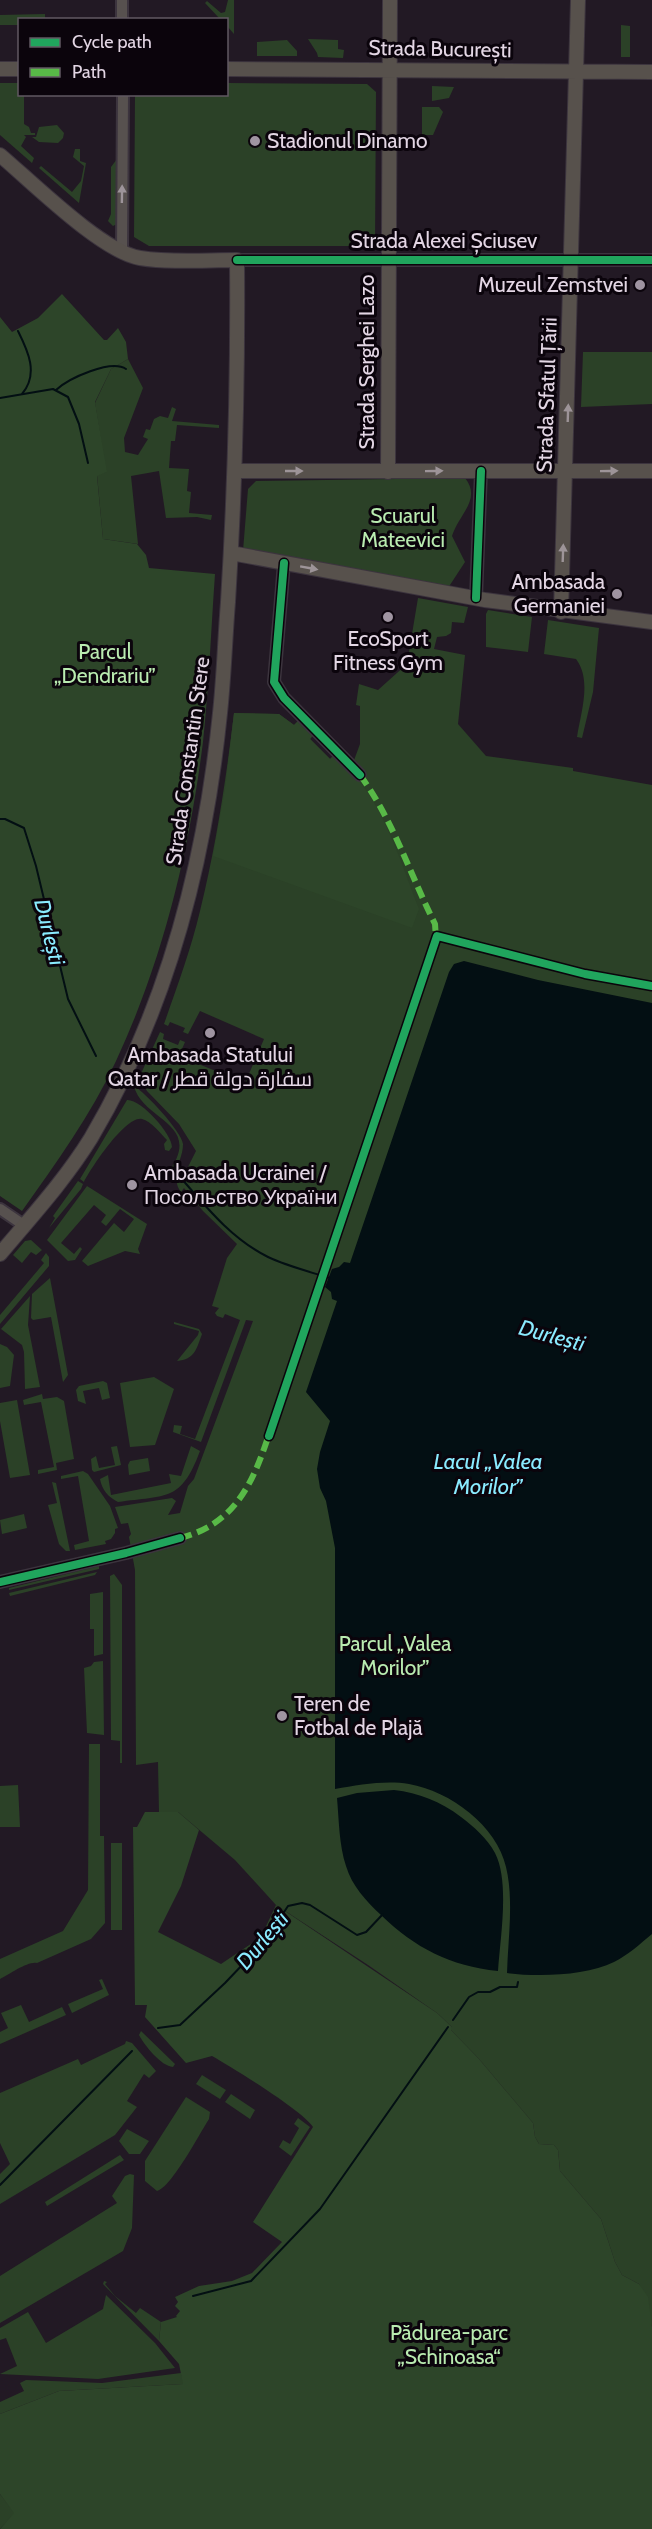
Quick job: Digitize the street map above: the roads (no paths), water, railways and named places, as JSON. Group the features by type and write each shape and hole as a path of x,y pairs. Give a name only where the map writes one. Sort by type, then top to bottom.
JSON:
{"main road":[{"name":"Strada Serghei Lazo","path":"388,472 390,0"},
{"name":"Strada Sfatul Țării","path":"561,612 578,0"},
{"path":"0,69 18,69"},
{"name":"Strada București","path":"228,69 652,72"},
{"name":"Strada Alexei Șciusev","path":"0,155 102,241 122,252 140,258 237,260"},
{"name":"Strada Constantin Stere","path":"0,1254 57,1187 90,1139 127,1072 174,953 189,896 207,806 220,713 236,471 237,260"},
{"path":"236,471 652,471"},
{"path":"231,553 561,612 652,622"}],"street":[{"path":"122,0 122,18"},
{"path":"122,252 123,96"},
{"name":"Strada Alexei Șciusev","path":"237,260 652,260"},
{"path":"476,598 480,471"},
{"path":"284,563 274,682 284,698 360,775"},
{"path":"0,1209 25,1226"},
{"path":"0,1582 180,1538"}],"water":[{"name":"Lacul „Valea Morilor”","path":"464,961 538,980 652,1003 652,1934 614,1962 576,1973 533,1975 507,1973 510,1906 506,1867 493,1838 469,1813 440,1794 409,1784 381,1783 335,1789 335,1548 317,1469 330,1421 306,1392 337,1301 332,1299 331,1292 325,1287 332,1269 344,1262 350,1263 449,972 454,964"},
{"path":"394,1790 412,1793 445,1806 480,1833 495,1853 500,1865 503,1895 498,1971 464,1965 420,1946 375,1910 352,1880 342,1850 337,1798 357,1793"}],"waterway":[{"path":"18,331 28,354 31,371 30,379 22,394"},
{"path":"56,390 70,380 90,371 111,366 126,369"},
{"path":"0,398 53,389 68,397 79,424 88,463"},
{"name":"Durlești","path":"0,819 24,828 36,866 68,999 96,1056"},
{"name":"Durlești","path":"181,1178 221,1222 255,1250 283,1263 330,1278"},
{"name":"Durlești","path":"158,2028 180,2025 225,1983 265,1941 288,1906 302,1903 310,1905 357,1935 366,1932 383,1914"},
{"path":"453,2020 469,1997 478,1992 490,1992 500,1987 517,1987 518,1982"},
{"path":"193,2296 251,2281 320,2209 448,2027"},
{"name":"Durlești","path":"0,2185 132,2051"}],"place":[{"name":"Stadionul Dinamo","path":"255,141"},
{"name":"Muzeul Zemstvei","path":"640,285"},
{"name":"Ambasada Germaniei","path":"617,594"},
{"name":"EcoSport Fitness Gym","path":"388,617"},
{"name":"Ambasada Statului Qatar / سفارة دولة قطر","path":"210,1033"},
{"name":"Ambasada Ucrainei / Посольство України","path":"132,1185"},
{"name":"Teren de Fotbal de Plajă","path":"282,1716"}],"park label":[{"name":"Scuarul Mateevici","path":"403,528"},
{"name":"Parcul „Dendrariu”","path":"105,664"},
{"name":"Parcul „Valea Morilor”","path":"395,1656"},
{"name":"Pădurea-parc „Schinoasa“","path":"449,2345"}]}
